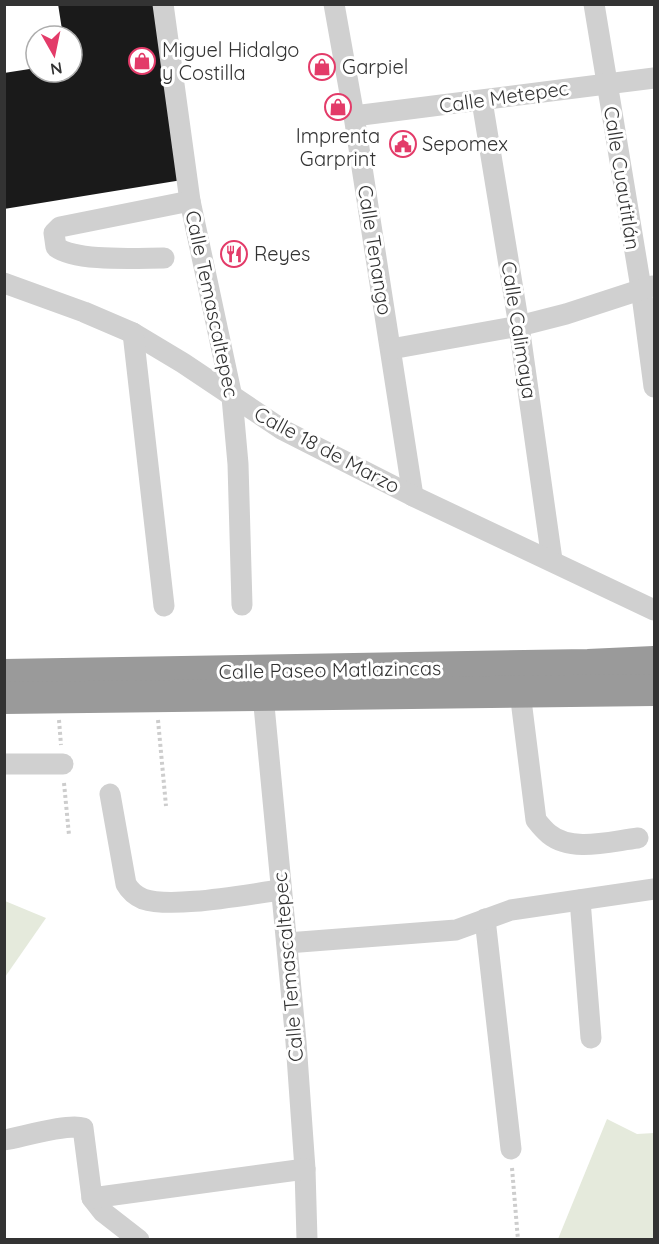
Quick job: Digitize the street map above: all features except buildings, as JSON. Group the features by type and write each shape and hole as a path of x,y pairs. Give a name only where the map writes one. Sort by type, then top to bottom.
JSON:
{"highway":[{"name":"Calle Paseo Matlazincas","path":"4,675 654,662"},
{"name":"Calle Paseo Matlazincas","path":"4,698 654,690"}],"street":[{"name":"Calle Temascaltepec","path":"163,4 190,201 232,397 238,464 242,605"},
{"name":"Calle Tenango","path":"334,4 354,116 413,496"},
{"name":"Calle Cuautitlán","path":"594,4 607,84 647,286 654,387"},
{"name":"Calle Metepec","path":"354,116 654,78"},
{"name":"Calle Calimaya","path":"482,101 519,326 552,560"},
{"path":"164,258 115,258 72,253 56,247 53,236 60,227 190,201"},
{"name":"Calle 18 de Marzo","path":"4,283 84,312 133,333 175,358 283,430 413,496 654,610"},
{"path":"391,349 519,326 603,303 647,286"},
{"path":"133,333 164,606"},
{"path":"520,692 536,820 550,835 565,843 583,845 638,838"},
{"name":"Calle Temascaltepec","path":"263,695 287,944 305,1168 307,1239"},
{"path":"4,764 63,764"},
{"path":"110,794 124,879 133,893 150,900 172,902 281,890"},
{"path":"287,944 456,930 511,910 654,889"},
{"path":"580,900 591,1038"},
{"path":"485,919 511,1149"},
{"path":"4,1140 78,1126 83,1128 92,1198 103,1212 139,1239"},
{"path":"92,1198 305,1168"}],"path":[{"path":"156,696 166,806"},
{"path":"511,1149 518,1239"}],"shaded area":[{"path":"5,901 46,918 5,977"},
{"path":"607,1119 637,1134 654,1133 654,1239 558,1239"}],"place":[{"name":"Miguel Hidalgo y Costilla","path":"142,61"},
{"name":"Garpiel","path":"322,67"},
{"name":"Imprenta Garprint","path":"338,107"},
{"name":"Sepomex","path":"403,144"},
{"name":"Reyes","path":"234,254"}]}
